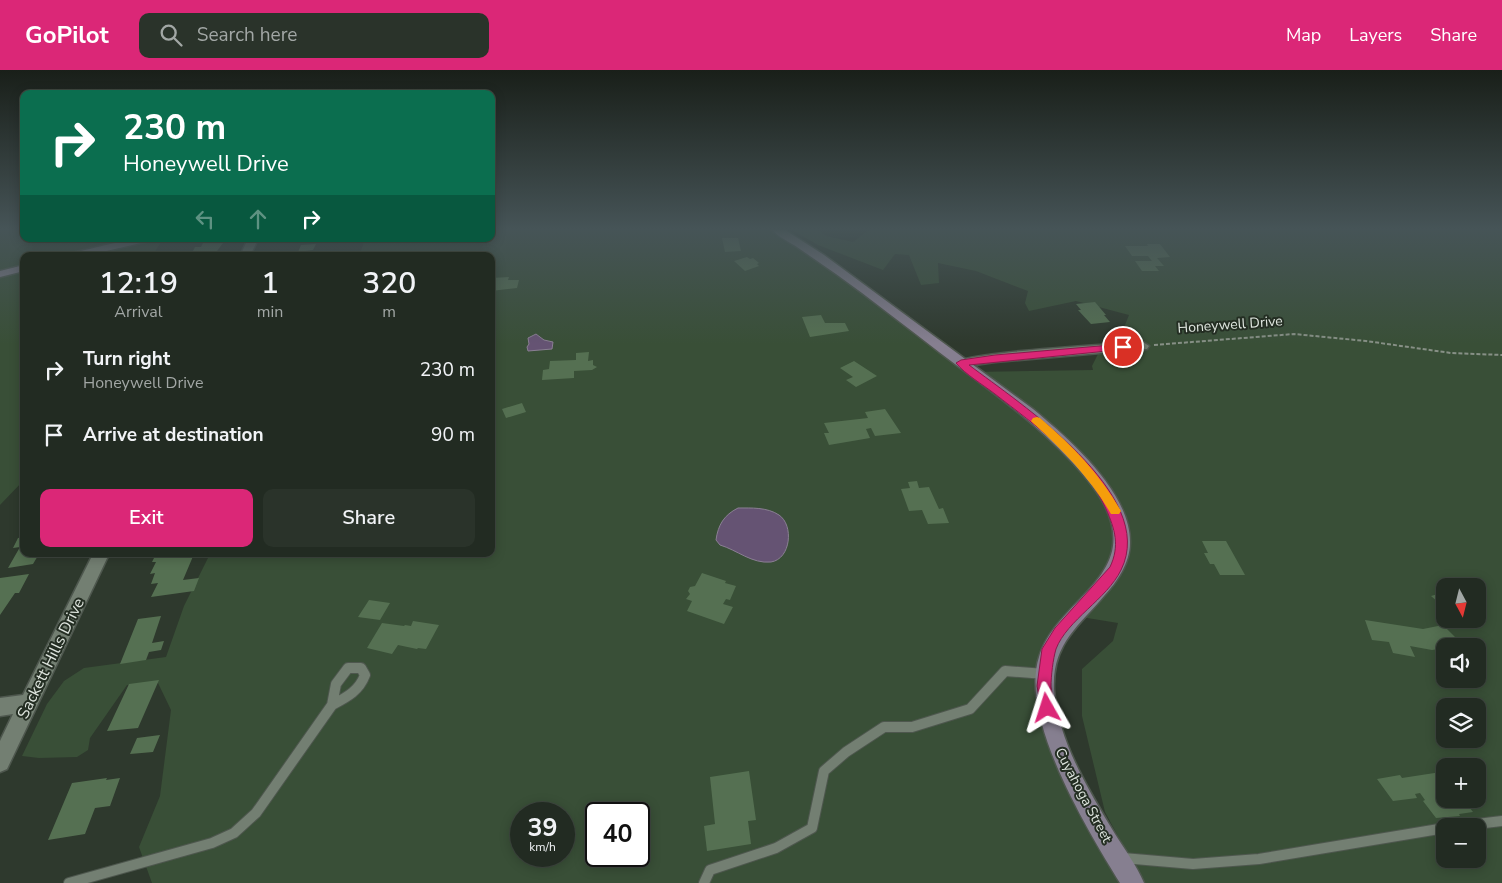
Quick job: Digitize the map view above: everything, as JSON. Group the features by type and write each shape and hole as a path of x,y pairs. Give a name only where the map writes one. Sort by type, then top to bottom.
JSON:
{"street":[{"name":"Cuyahoga Street","path":"833,268 1044,426 1074,455 1104,492 1120,527 1121,557 1115,570 1106,582 1059,632 1049,649 1044,686 1047,708 1064,761 1133,883"},
{"path":"0,274 20,269"},
{"path":"961,363 995,358 1143,346"},
{"name":"Sackett Hills Drive","path":"0,762 100,557"},
{"path":"0,707 28,703"}],"lane":[{"path":"704,883 710,870 769,853 798,838 812,828 824,771 846,752 884,727 912,727 970,709 1005,672 1045,674"},
{"path":"68,883 212,843 234,832 256,813 332,705"},
{"path":"1486,823 1502,821"},
{"path":"1118,858 1193,864 1259,860 1436,830"}],"path":[{"name":"Honeywell Drive","path":"1143,346 1294,334 1366,341 1451,353 1502,355"}],"green space":[{"path":"0,268 20,268 20,269 0,274"},
{"path":"495,268 829,268 972,372 1093,370 1092,366 1104,342 1123,330 1129,315 1076,301 1029,311 1025,303 1028,291 976,271 961,268 1502,268 1502,883 1143,883 1105,812 1082,716 1082,669 1113,641 1118,623 1075,616 1059,632 1047,708 1133,883 152,883 139,847 160,796 171,710 158,683 127,685 90,738 88,750 77,757 39,758 22,756 47,704 64,681 84,668 166,657 184,606 208,557 495,557"},
{"path":"914,268 938,268 939,283 921,285"},
{"path":"20,272 20,484 0,505 0,277"}],"shaded area":[{"path":"536,334 544,340 553,342 552,349 528,351 528,338"},
{"path":"738,508 759,508 774,512 784,520 787,526 788,541 783,555 778,560 771,562 757,561 720,545 716,540 722,521"}],"building":[{"path":"742,268 754,268 745,271"},
{"path":"1140,268 1157,268 1159,271 1142,271"},
{"path":"509,277 508,280 519,280 517,288 495,291 495,278"},
{"path":"1095,302 1110,322 1091,324 1078,310 1081,310 1076,304"},
{"path":"821,315 825,323 845,323 849,331 810,337 802,317"},
{"path":"589,352 588,361 593,360 593,365 597,367 592,370 574,371 574,378 542,380 543,370 549,369 550,361 576,360 576,353"},
{"path":"854,361 877,376 856,387 846,380 853,377 840,368"},
{"path":"522,403 526,412 506,418 502,409"},
{"path":"885,409 901,433 875,436 871,428 866,429 870,438 829,445 824,433 829,433 824,423 868,418 865,412"},
{"path":"917,481 919,488 929,487 939,509 943,508 949,523 928,524 922,510 909,511 901,489 910,488 908,482"},
{"path":"20,538 20,547 13,548"},
{"path":"1202,541 1226,541 1245,575 1220,575 1214,564 1210,564 1204,553 1208,553"},
{"path":"20,547 20,557 37,557 33,564 8,568"},
{"path":"154,557 193,557 183,580 199,578 194,591 151,597 158,583 151,584 155,573 150,574 156,562 152,562"},
{"path":"702,573 736,586 730,600 726,599 723,604 733,607 724,624 687,611 692,601 686,599 690,594 688,591 690,587 695,586"},
{"path":"29,574 19,593 15,593 0,615 0,578"},
{"path":"369,600 390,603 380,620 358,617"},
{"path":"161,616 152,643 164,641 161,650 149,652 146,660 120,664 138,619"},
{"path":"1365,620 1423,629 1436,626 1436,628 1446,628 1456,638 1436,638 1436,649 1410,646 1415,657 1393,653 1389,642 1372,640"},
{"path":"413,621 439,625 426,649 398,645 392,654 367,648 382,623 411,626"},
{"path":"159,680 138,728 107,731 129,684"},
{"path":"160,735 153,752 130,754 137,738"},
{"path":"749,771 756,820 748,821 751,844 707,851 704,826 715,824 710,777"},
{"path":"1436,773 1436,808 1470,808 1473,812 1459,814 1460,816 1436,818 1423,801 1425,800 1420,793 1415,794 1417,798 1393,801 1377,779 1400,775 1402,778"},
{"path":"107,778 106,780 120,778 110,806 95,808 85,834 48,840 72,783"}],"slow traffic":[{"path":"1037,421 1067,447 1084,465 1115,511"}],"route":[{"path":"1047,708 1044,686 1049,649 1059,632 1115,570 1121,557 1120,527 1116,513 1104,492 1093,476 1067,447 1044,426 961,363 995,358 1123,347"}]}
